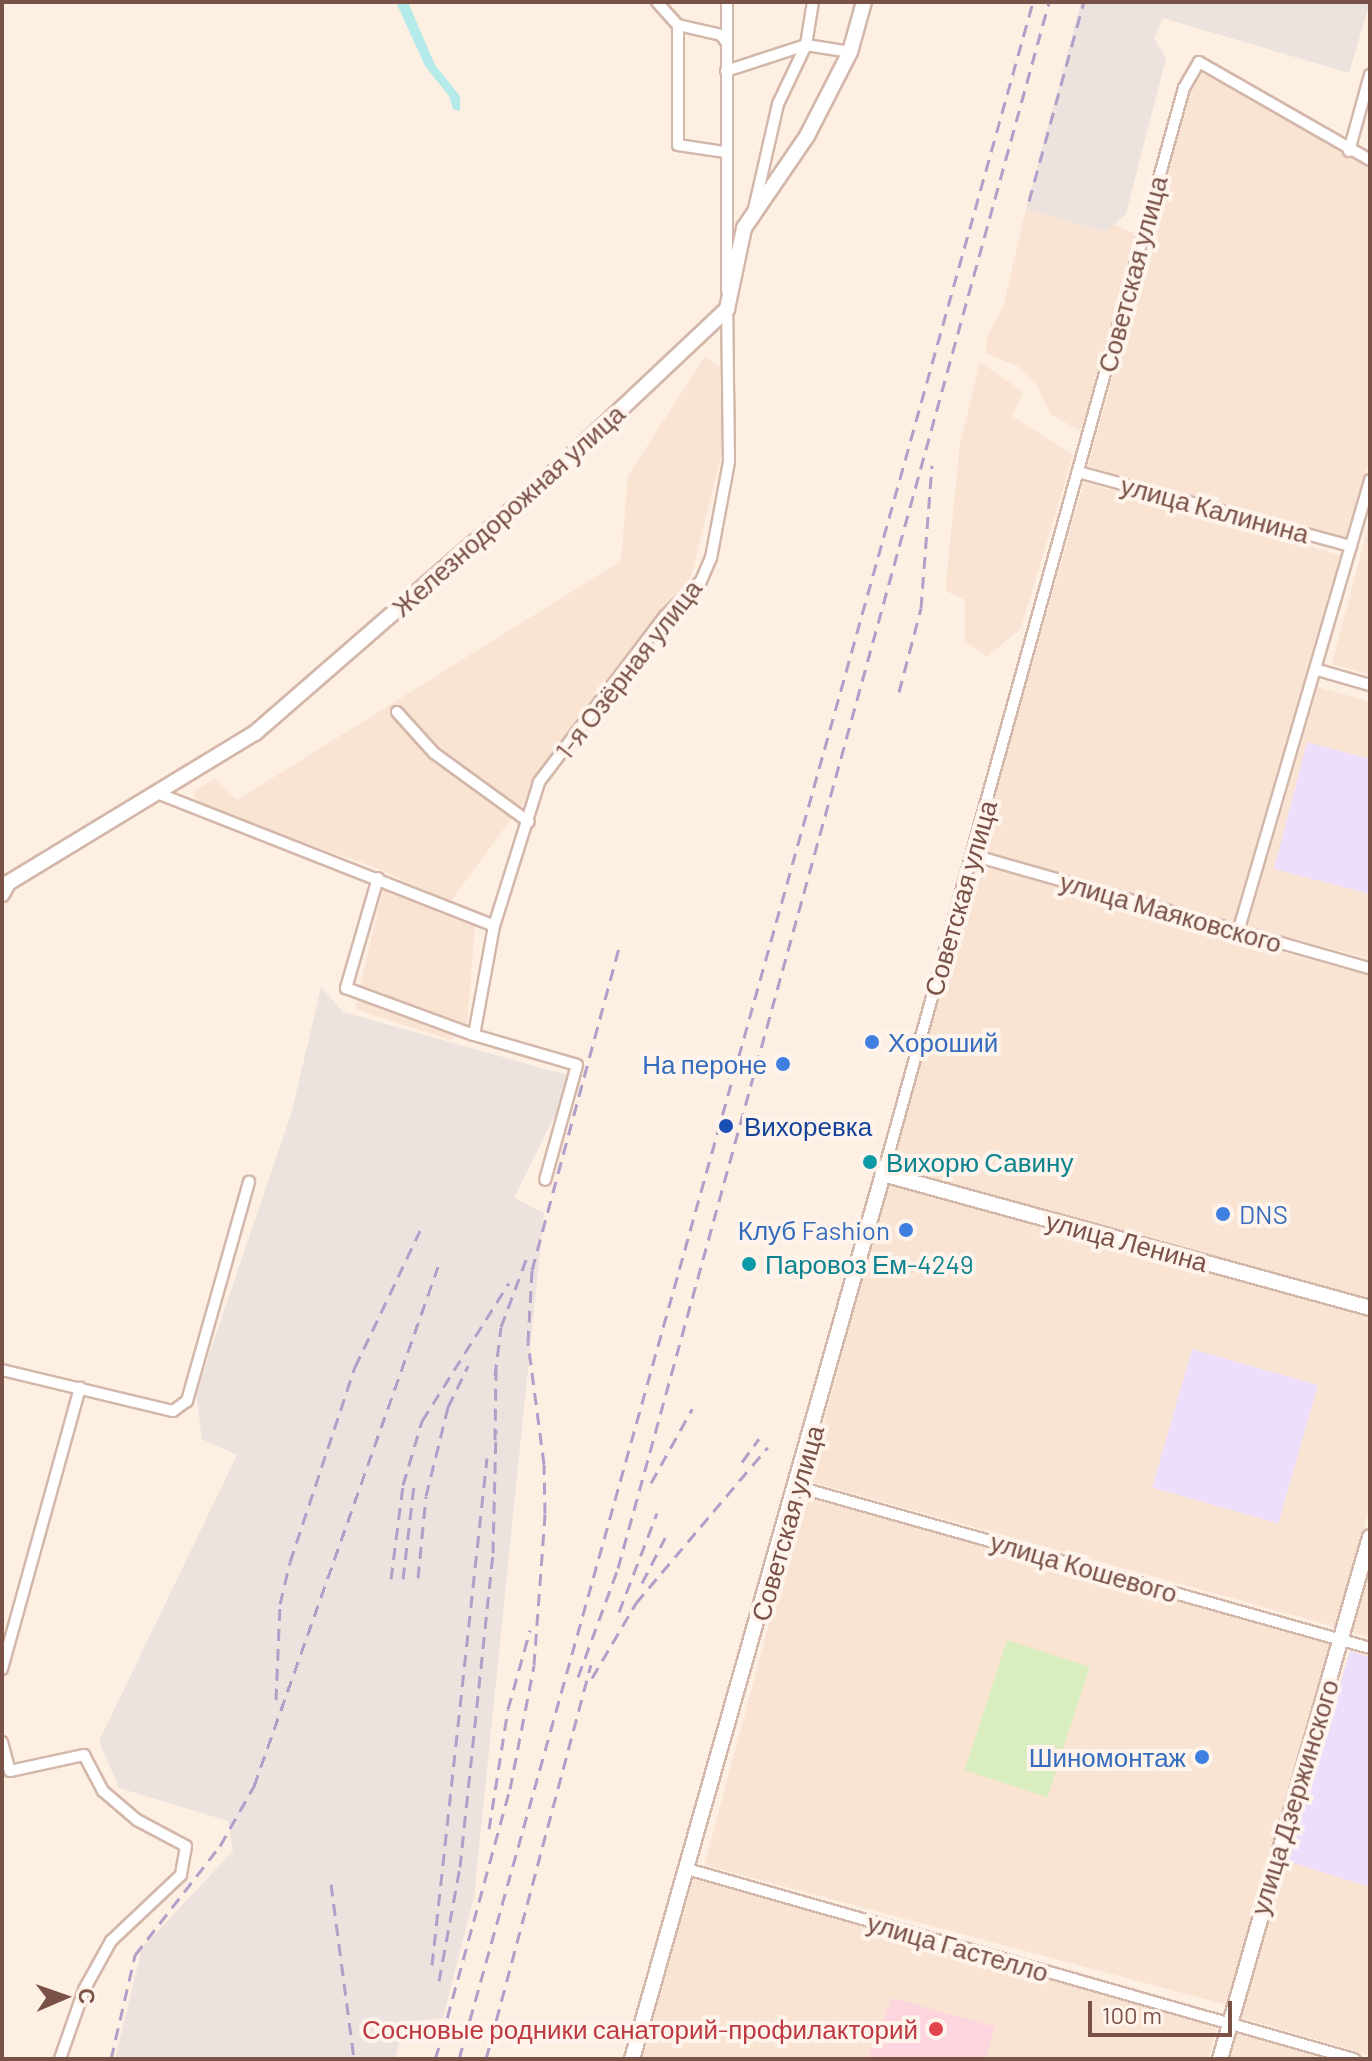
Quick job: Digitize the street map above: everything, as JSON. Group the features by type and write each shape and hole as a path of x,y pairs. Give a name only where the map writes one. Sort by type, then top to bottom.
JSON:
{"street":[{"path":"657,2 678,25 721,35 727,43"},
{"name":"1-я Озёрная улица","path":"474,1035 494,926 539,782 665,616 701,581 711,558 729,462 725,152 727,2"},
{"path":"754,211 778,104 806,45 813,2"},
{"path":"727,309 744,228 807,136 850,52 864,2"},
{"path":"678,25 678,145 725,152"},
{"path":"726,71 806,45 850,52"},
{"name":"Советская улица","path":"632,2059 798,1487 1184,88 1199,62 1349,151"},
{"path":"1370,75 1349,151 1370,160"},
{"name":"Железнодорожная улица","path":"2,894 8,883 255,733 535,490 727,309"},
{"name":"улица Калинина","path":"1078,472 1351,546"},
{"path":"1238,932 1318,670 1370,480"},
{"path":"1318,670 1370,685"},
{"path":"397,712 434,753 529,822"},
{"path":"157,793 494,926"},
{"name":"улица Маяковского","path":"972,855 1370,968"},
{"path":"378,878 346,988 474,1035 577,1065 545,1180"},
{"name":"улица Ленина","path":"883,1174 1370,1308"},
{"path":"2,1370 173,1411 187,1401 249,1182"},
{"path":"2,1669 80,1388"},
{"name":"улица Кошевого","path":"798,1487 1370,1648"},
{"name":"улица Дзержинского","path":"1220,2059 1370,1537"},
{"path":"2,1742 10,1771 84,1755 103,1791 137,1820 186,1846 181,1875 111,1941 84,1990 60,2059"},
{"name":"улица Гастелло","path":"687,1869 1354,2059"}],"shaded area":[{"path":"1081,2 1370,2 1349,73 1163,18 1154,38 1166,58 1126,214 1106,232 1026,209"},
{"path":"1202,73 1370,168 1370,458 1344,540 1088,466 1191,91"},
{"path":"1026,209 1105,232 1114,225 1136,234 1081,431 1051,415 1036,384 1017,366 986,353 987,336 1003,307"},
{"path":"705,356 726,372 721,457 691,576 450,902 377,868 196,805 194,791 214,779 237,800 621,561 628,476"},
{"path":"980,362 1023,392 1012,416 1073,455 1021,628 987,657 965,641 965,600 946,591 960,444"},
{"path":"1084,482 1340,555 1230,933 1236,940 1370,976 1370,1299 889,1169"},
{"path":"1370,519 1370,675 1332,664"},
{"path":"1318,687 1370,702 1370,959 1248,926"},
{"path":"1307,742 1370,759 1370,894 1274,869"},
{"path":"383,888 475,926 467,1027 451,1040 355,1009"},
{"path":"321,987 343,1012 574,1077 514,1198 544,1213 474,1897 443,2018 405,2022 395,2059 115,2059 142,1948 233,1851 228,1821 119,1788 99,1741 237,1455 202,1439 196,1393 292,1111"},
{"path":"889,1179 1370,1315 1370,1507 1336,1627 808,1481"},
{"path":"1192,1349 1318,1385 1278,1524 1152,1487"},
{"path":"803,1497 1333,1639 1235,2007 704,1865"},
{"path":"1370,1566 1370,1638 1352,1632"},
{"path":"1350,1651 1370,1657 1370,2055 1236,2016"},
{"path":"1350,1651 1370,1657 1370,1887 1287,1861"},
{"path":"693,1879 1217,2027 1208,2059 642,2059"},
{"name":"Сосновые родники санаторий-профилакторий","path":"892,1998 995,2027 985,2059 868,2059"},
{"path":"1232,2031 1325,2059 1225,2059"}],"green space":[{"path":"1007,1640 1090,1667 1047,1797 965,1770"}],"water":[{"path":"396,2 408,2 435,65 460,96 460,111 453,109 449,96 425,66"}],"railway":[{"path":"459,2059 1033,2"},
{"path":"578,1677 618,1568 1049,2"},
{"path":"1029,201 1084,2"},
{"path":"899,692 921,608 932,465"},
{"path":"442,2037 510,1789 534,1665 545,1514 544,1464 528,1342 532,1270 620,944"},
{"path":"276,1700 280,1604 290,1562 355,1367 420,1231"},
{"path":"495,1376 501,1327 527,1257"},
{"path":"111,2059 135,1955 220,1846 254,1786 438,1267"},
{"path":"391,1579 403,1485 422,1421 509,1283"},
{"path":"418,1578 426,1496 448,1407 468,1366"},
{"path":"495,1440 496,1368"},
{"path":"651,1483 692,1409"},
{"path":"439,1981 460,1867 493,1553 496,1430"},
{"path":"742,1462 759,1439"},
{"path":"592,1678 636,1603 768,1447"},
{"path":"432,1965 487,1458"},
{"path":"403,1579 414,1486"},
{"path":"619,1612 657,1513"},
{"path":"642,1583 665,1538"},
{"path":"489,1829 508,1709 530,1630"},
{"path":"486,2059 591,1665"},
{"path":"331,1884 354,2059"},
{"path":"435,2059 445,2029"}],"place":[{"name":"Хороший","path":"872,1042"},
{"name":"На пероне","path":"783,1064"},
{"name":"Вихоревка","path":"726,1126"},
{"name":"Вихорю Савину","path":"870,1162"},
{"name":"DNS","path":"1223,1214"},
{"name":"Клуб Fashion","path":"906,1230"},
{"name":"Паровоз Ем-4249","path":"749,1264"},
{"name":"Шиномонтаж","path":"1202,1757"},
{"name":"Сосновые родники санаторий-профилакторий","path":"936,2029"}]}
